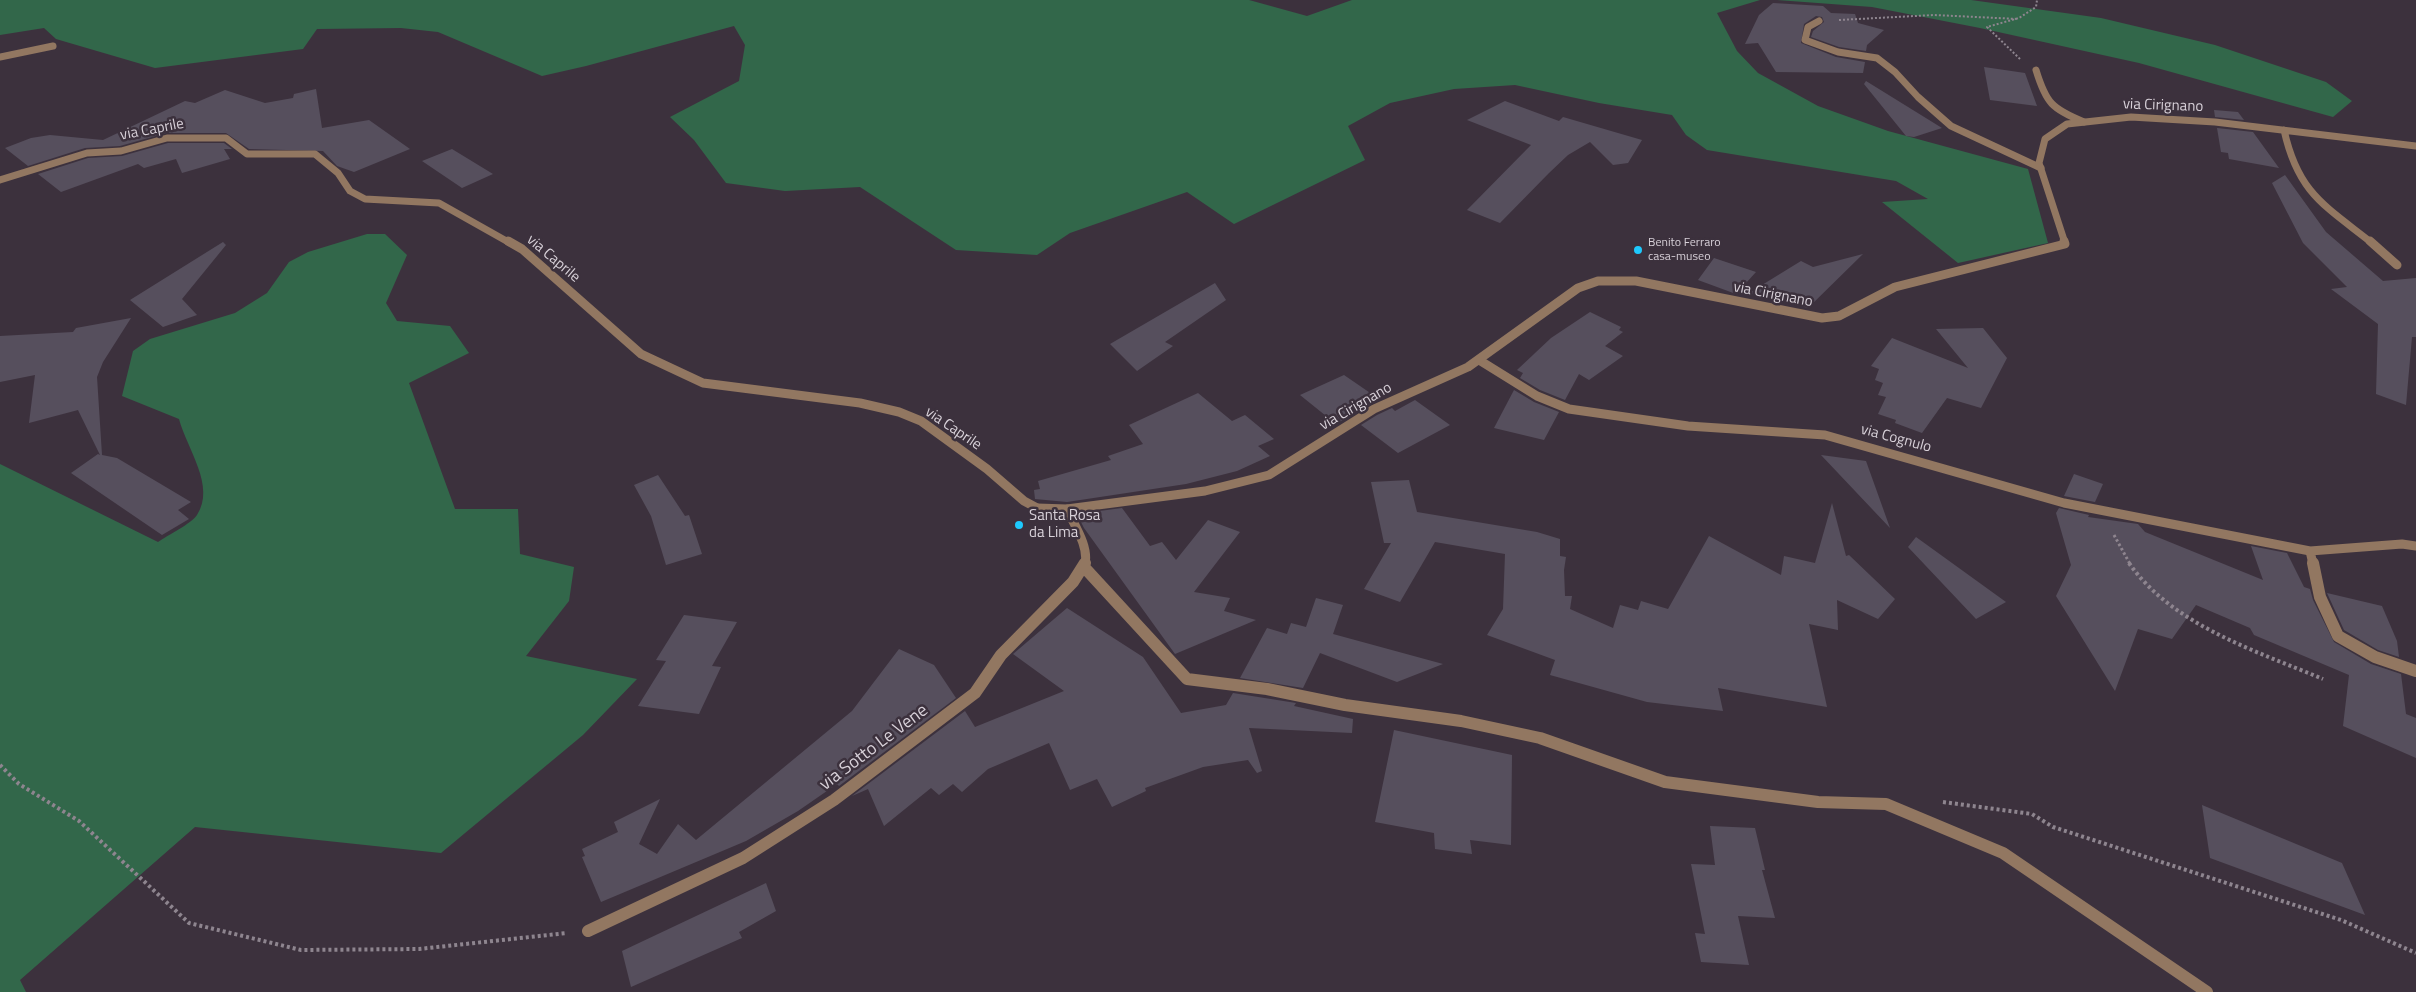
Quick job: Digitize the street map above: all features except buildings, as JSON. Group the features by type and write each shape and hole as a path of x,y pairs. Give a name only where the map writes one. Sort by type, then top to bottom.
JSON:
{"street":[{"path":"1819,21 1808,27 1805,40 1838,52 1877,58 1895,72 1918,97 1951,126 2041,168"},
{"path":"0,57 54,46"},
{"path":"2036,70 2046,101 2055,111 2084,122"},
{"name":"via Cirignano","path":"1037,508 1067,509 1205,491 1269,475 1374,409 1468,367 1578,288 1598,281 1636,281 1822,318 1839,316 1896,288 2065,244 2039,163 2045,139 2067,124 2131,117 2215,122 2416,146"},
{"path":"2284,130 2303,182 2318,199 2380,247 2397,264"},
{"name":"via Caprile","path":"0,180 87,152 121,151 167,138 226,138 247,154 315,154 338,173 350,191 365,200 439,203 522,249 641,354 703,383 860,403 899,412 922,421 987,469 1024,501 1037,508"},
{"name":"via Cognulo","path":"1479,360 1537,396 1569,408 1688,426 1825,435 2064,503 2310,552 2402,544 2416,546"},
{"path":"1067,509 1083,544 1086,559 1084,567 1187,679 1267,689 1345,705 1470,723 1540,738 1665,782 1818,802 1886,804 2003,853 2207,992"},
{"path":"2310,552 2320,597 2333,621 2338,636 2375,656 2416,671"},
{"name":"via Sotto Le Vene","path":"588,931 743,858 834,800 975,693 1001,655 1073,582 1084,567"}],"path":[{"path":"2036,70 2020,59 1987,27 2018,19 2036,7 2038,0"},
{"path":"1819,21 1934,15 2018,19"},
{"path":"2104,512 2127,560 2143,583 2207,630 2323,679"},
{"path":"0,765 19,784 79,821 189,923 301,950 419,949 588,931"},
{"path":"1912,815 1944,802 2032,814 2053,827 2341,920 2416,953"}],"green space":[{"path":"0,0 1249,0 1307,16 1352,0 1760,0 1717,13 1737,51 1758,73 1818,106 1888,131 2028,169 2048,243 1958,263 1882,202 1928,199 1896,181 1707,150 1686,135 1672,115 1599,103 1515,85 1454,89 1390,103 1348,126 1365,160 1234,224 1187,192 1070,233 1037,255 956,250 860,187 785,191 726,183 694,140 670,117 739,81 745,45 734,26 542,76 438,32 401,28 317,29 303,49 155,68 56,39 44,28 0,35"},
{"path":"1777,0 1971,0 2101,18 2215,45 2326,82 2352,101 2333,117 2139,63 1980,28 1872,7"},
{"path":"367,234 385,234 407,255 386,303 397,321 450,326 469,353 409,383 455,509 518,509 520,554 574,567 569,601 526,656 637,679 583,735 441,853 195,827 20,980 26,992 0,992 0,464 158,542 179,529 197,515 202,504 202,480 179,419 122,396 133,351 150,339 235,313 267,293 289,262 308,252"}],"place":[{"name":"Benito Ferraro casa-museo","path":"1638,250"},
{"name":"Santa Rosa da Lima","path":"1019,525"}]}
